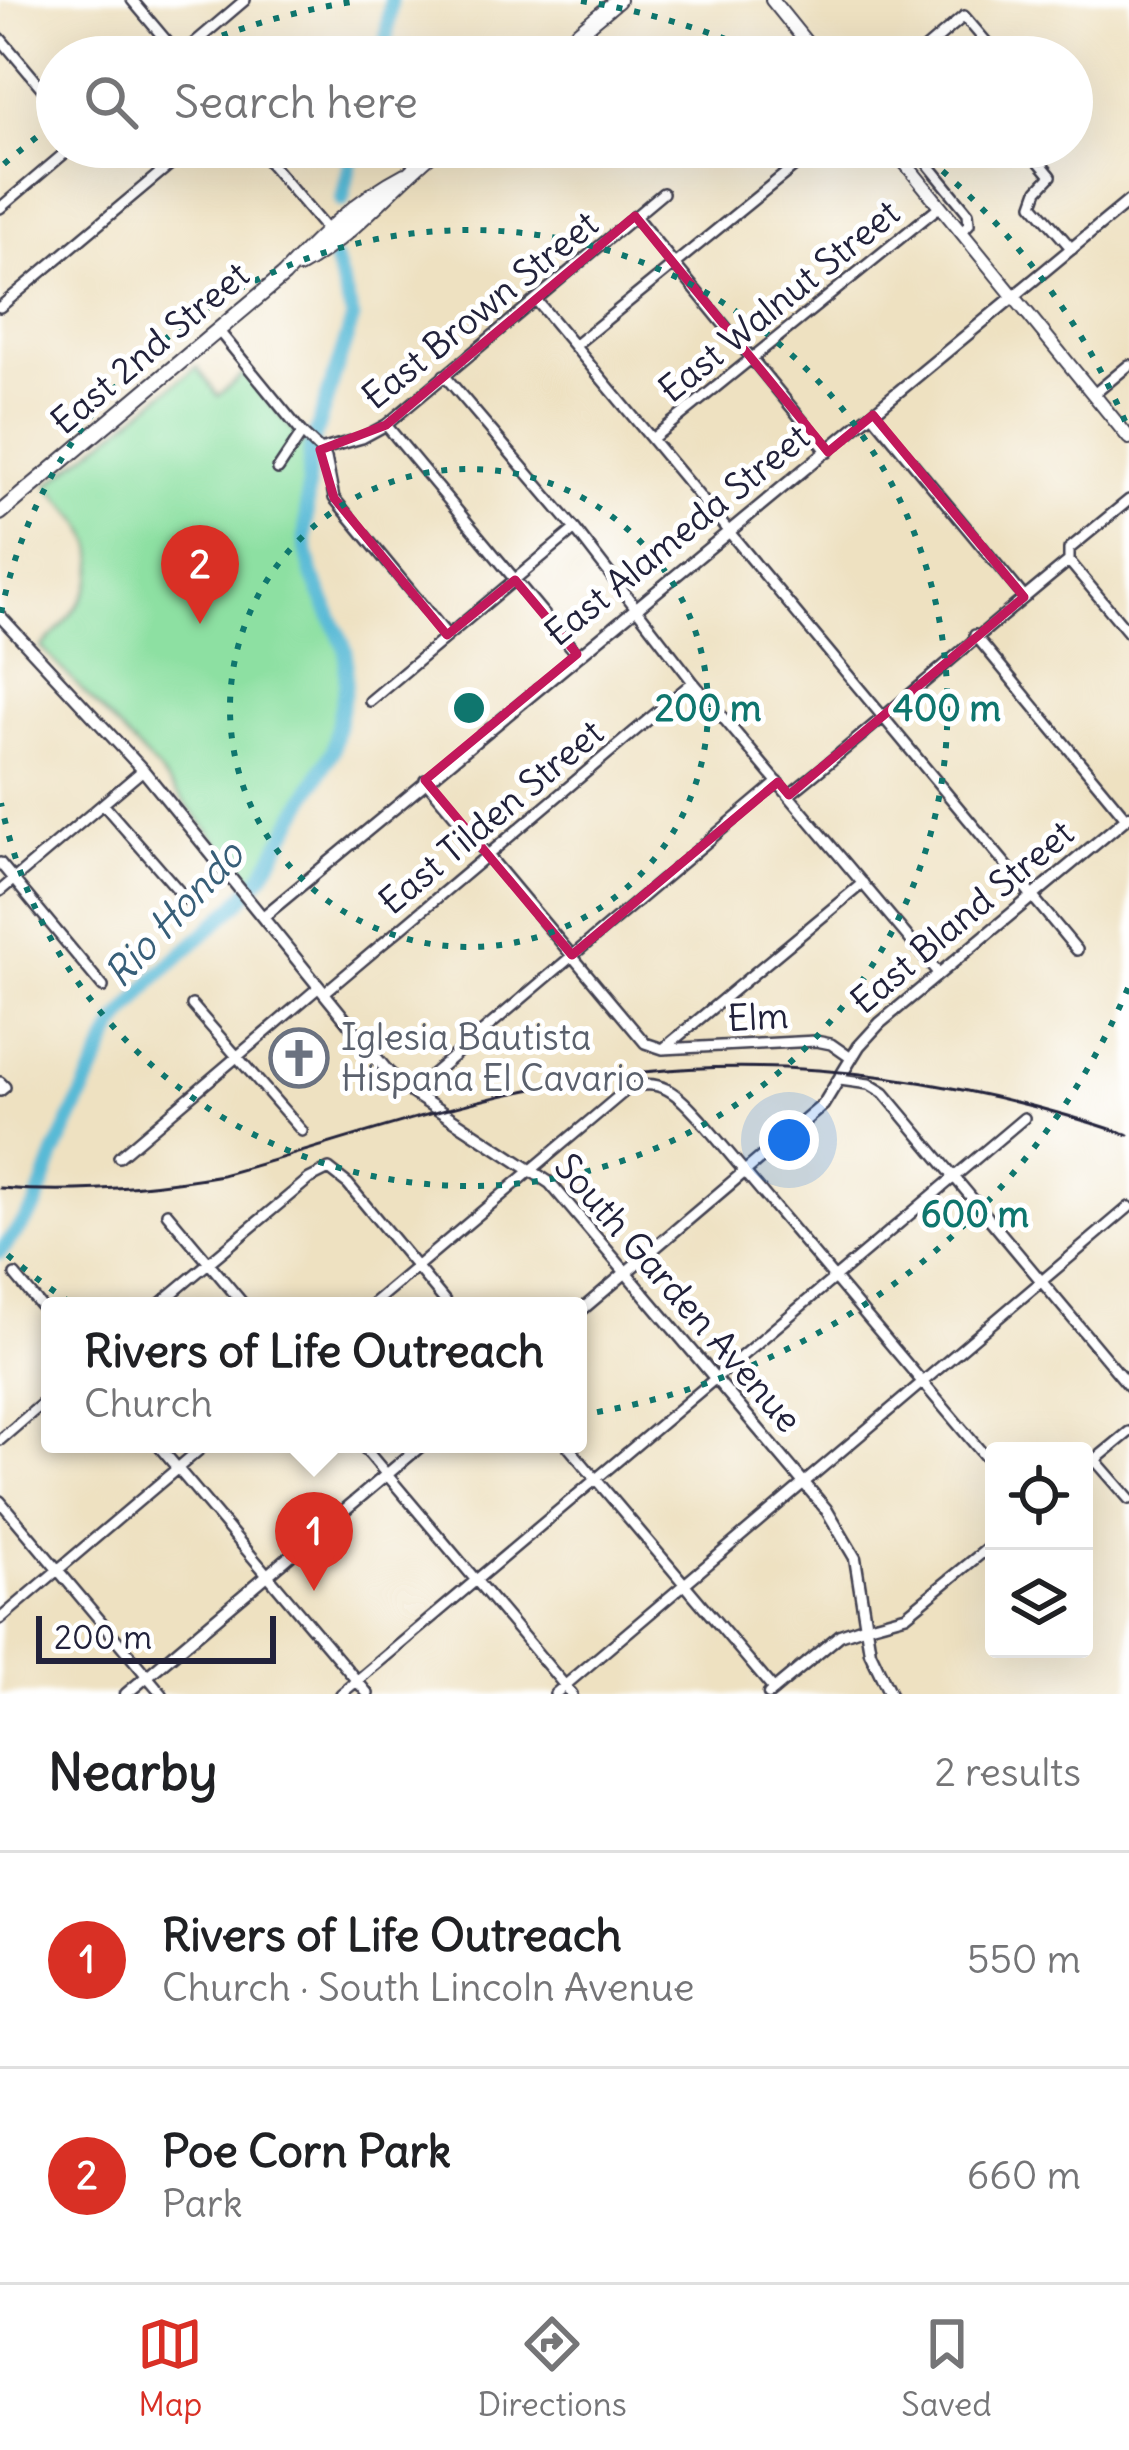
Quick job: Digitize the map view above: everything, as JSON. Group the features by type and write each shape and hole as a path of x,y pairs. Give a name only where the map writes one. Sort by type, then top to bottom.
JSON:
{"main road":[{"path":"574,36 618,0"},
{"path":"772,0 801,36"},
{"name":"East 2nd Street","path":"0,513 332,236 374,193 414,168"},
{"path":"909,168 1129,438"}],"street":[{"path":"132,0 162,36"},
{"path":"203,36 245,0"},
{"path":"941,36 964,16 981,36"},
{"path":"0,38 36,81"},
{"path":"0,208 47,168"},
{"path":"0,308 166,168"},
{"path":"274,168 332,236"},
{"path":"574,346 792,168"},
{"path":"931,168 968,213 969,224 961,232"},
{"path":"1044,168 1051,176 1033,204 1072,249"},
{"name":"East Brown Street","path":"319,449 362,438 386,425 663,193"},
{"name":"East Alameda Street","path":"264,916 1129,201"},
{"name":"East Walnut Street","path":"653,438 940,206"},
{"path":"635,216 828,452"},
{"path":"536,300 1076,950"},
{"path":"218,330 326,458 334,499 447,635"},
{"path":"1094,394 1129,365"},
{"path":"444,375 575,529 693,682 939,974"},
{"path":"873,415 1024,597"},
{"path":"386,425 577,654"},
{"path":"278,469 304,436"},
{"path":"1129,500 1070,549 1069,561 1129,633"},
{"path":"370,701 575,529"},
{"path":"789,795 1069,561"},
{"name":"South Garden Avenue","path":"0,616 143,770 388,1072 533,1170 562,1196 836,1522 852,1551 864,1593 872,1658 890,1694"},
{"path":"975,635 1127,817"},
{"name":"East Tilden Street","path":"118,1157 693,682"},
{"path":"0,891 143,770"},
{"path":"425,780 645,1043 663,1049 862,883"},
{"path":"412,1092 778,782"},
{"path":"104,804 186,899"},
{"name":"East Bland Street","path":"587,1305 823,1106 872,1030 1127,817"},
{"path":"0,863 104,987"},
{"path":"192,1005 302,1131"},
{"name":"Elm","path":"663,1049 816,1041 831,1044 851,1058"},
{"path":"840,1080 880,1089 1129,1386"},
{"path":"381,1297 625,1091 652,1084 678,1095 985,1456"},
{"path":"341,1694 1024,1118"},
{"path":"168,1297 309,1179 329,1169 348,1184 441,1297"},
{"path":"555,1694 568,1690 1129,1207"},
{"path":"167,1214 238,1297"},
{"path":"15,1275 41,1306"},
{"path":"0,1439 41,1405"},
{"path":"1129,1432 1095,1460 1129,1499"},
{"path":"164,1453 368,1694"},
{"path":"0,1619 195,1453"},
{"path":"368,1453 568,1690"},
{"path":"126,1694 412,1453"},
{"path":"574,1453 771,1692 840,1635 905,1615 986,1550"},
{"path":"0,1502 162,1694"}],"highlighted area":[{"path":"635,216 828,452 873,415 1024,597 789,795 778,782 572,955 425,780 577,654 515,580 447,635 334,498 320,450 386,425"}],"green space":[{"path":"197,367 218,396 245,373 310,451 305,540 312,574 346,650 339,729 325,767 254,885 156,768 41,647 82,598 94,569 90,538 48,485"}],"waterway":[{"name":"Rio Hondo","path":"387,36 391,0"},
{"name":"Rio Hondo","path":"342,200 349,168"},
{"name":"Rio Hondo","path":"0,1252 35,1208 54,1155 115,1026 154,979 263,874 333,750 346,683 346,650 312,574 305,541 310,451 353,318 335,261"}],"railway":[{"path":"0,1188 111,1189 222,1175 498,1097 613,1075 688,1068 837,1071 910,1080 984,1094 1129,1135"}],"place":[{"name":"Poe Corn Park","path":"200,624"},
{"name":"Iglesia Bautista Hispana El Cavario","path":"299,1058"},
{"name":"Rivers of Life Outreach","path":"314,1591"}]}
